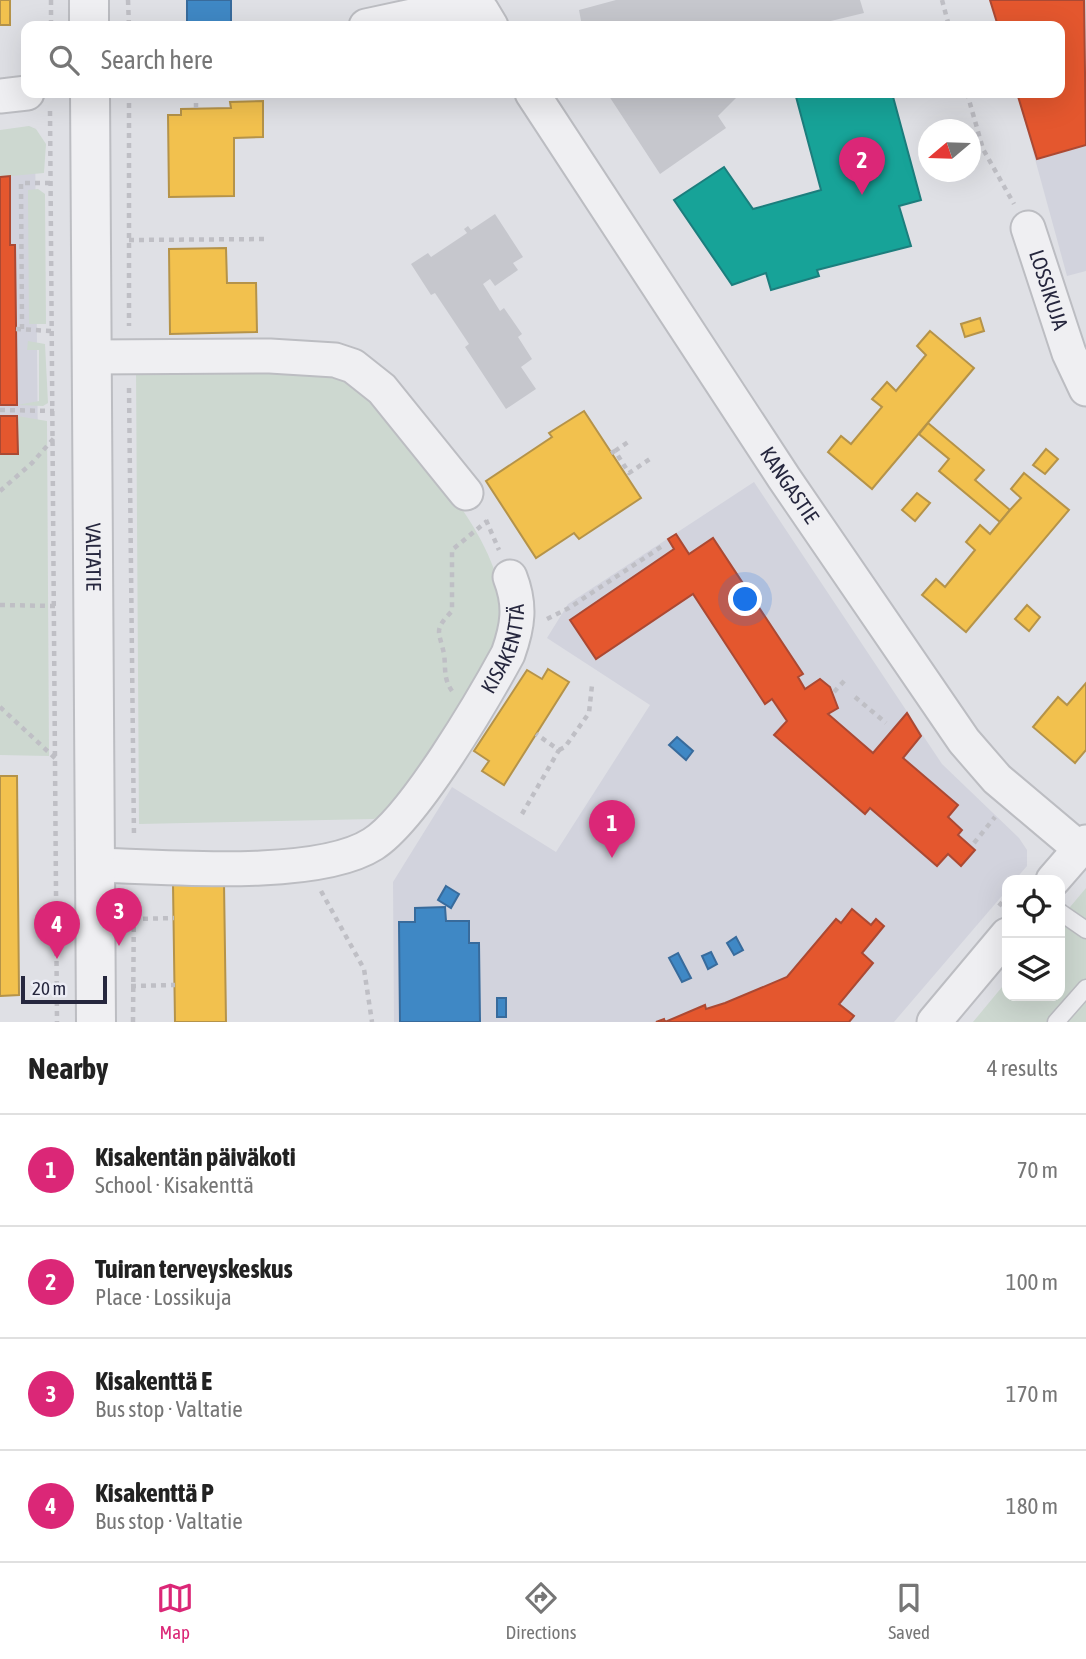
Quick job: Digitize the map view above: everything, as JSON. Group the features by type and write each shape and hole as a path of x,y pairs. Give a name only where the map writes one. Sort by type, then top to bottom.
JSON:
{"street":[{"path":"89,0 89,21"},
{"path":"389,21 449,8 482,11 488,21"},
{"path":"0,96 21,97"},
{"name":"VALTATIE","path":"89,98 96,1022"},
{"name":"KANGASTIE","path":"535,98 784,478 964,741 997,779 1083,845"},
{"name":"LOSSIKUJA","path":"1028,228 1069,353 1086,389"},
{"path":"91,358 270,356 335,360 353,366 383,389 466,493"},
{"name":"KISAKENTTÄ","path":"95,865 308,866 354,853 373,844 393,827 476,708 508,654 514,636 518,605 510,577"},
{"path":"1057,875 1083,845"},
{"path":"934,1022 1004,938"}],"lane":[{"path":"1065,915 1086,930"},
{"path":"1056,1022 1086,988"}],"path":[{"path":"51,0 51,21"},
{"path":"128,0 129,21"},
{"path":"942,0 948,21"},
{"path":"38,98 52,183 57,1022"},
{"path":"129,98 133,1022"},
{"path":"196,98 196,108"},
{"path":"968,98 983,149 1028,228"},
{"path":"52,183 22,183 19,329 52,331"},
{"path":"129,240 267,239"},
{"path":"0,410 54,411"},
{"path":"0,491 32,463 54,438"},
{"path":"631,440 613,452 629,473 650,459"},
{"name":"KISAKENTTÄ","path":"466,493 487,521 510,577"},
{"path":"476,708 451,691 447,684 443,654 437,636 441,623 452,611 452,550 487,521"},
{"path":"514,636 569,608 664,545"},
{"path":"0,605 55,606"},
{"path":"834,692 845,680"},
{"path":"522,814 559,750 565,747 589,713 592,685"},
{"path":"855,697 886,723"},
{"path":"0,707 56,759"},
{"path":"536,734 559,750"},
{"path":"974,843 1000,811"},
{"path":"308,866 364,970 372,1022"},
{"path":"134,919 174,918"},
{"path":"119,986 175,985"}],"shaded area":[{"path":"990,0 1086,0 1086,271 1067,276 1018,98 1065,98 1065,21 996,21"},
{"path":"29,126 36,129 46,144 44,173 0,177 0,130"},
{"path":"35,132 38,454 0,454 0,136"},
{"path":"38,189 45,194 46,324 29,324 28,190"},
{"path":"28,341 45,344 48,403 43,406 17,405 39,401 39,350 27,350"},
{"path":"272,368 338,377 356,384 432,470 458,503 480,538 495,573 502,608 498,643 483,672 418,775 398,800 374,819 139,824 136,370"},
{"path":"17,416 47,421 49,756 0,755 0,454 17,454"},
{"path":"754,482 942,764 1019,838 1027,850 1027,866 1019,875 1002,875 1002,896 894,1022 394,1022 393,882 452,787 556,852 650,705 547,638 568,604"},
{"path":"1086,888 1086,1022 973,1022 1002,987 1002,1001 1065,1001 1065,913"}],"building: Homes":[{"path":"0,0 10,0 10,25 0,25"},
{"path":"263,101 263,137 234,138 234,196 169,197 168,115 181,115 181,109 231,108 230,102"},
{"path":"226,248 227,283 256,283 257,332 170,334 169,249"},
{"path":"980,318 984,331 965,337 961,324"},
{"path":"930,331 974,368 872,489 828,452 841,436 851,444 882,407 872,399 887,382 896,391 926,355 917,346"},
{"path":"584,411 641,498 579,539 574,533 536,558 486,481 552,437 549,433"},
{"path":"928,423 984,470 975,480 1010,510 1000,522 939,471 949,459 919,434"},
{"path":"1046,449 1058,459 1045,474 1033,465"},
{"path":"1024,473 1069,510 966,632 922,595 936,579 945,587 975,550 966,542 980,525 990,534 1021,498 1011,489"},
{"path":"917,493 930,503 915,521 902,510"},
{"path":"1027,605 1040,617 1029,631 1015,619"},
{"path":"548,669 569,682 504,785 482,771 489,761 474,751 527,670 542,679"},
{"path":"1086,683 1086,750 1075,763 1033,727 1058,697 1067,705"},
{"path":"0,776 17,776 19,995 0,996"},
{"path":"224,883 226,1022 175,1022 173,884"}],"building: Shops":[{"path":"990,0 1084,0 1086,145 1037,159 1019,98 1065,98 1065,21 996,21"},
{"path":"10,176 10,245 15,245 17,405 0,405 0,177"},
{"path":"0,416 17,416 18,454 0,454"},
{"path":"676,534 689,554 713,538 803,674 798,677 805,689 820,679 830,687 838,708 828,714 873,753 907,713 921,736 903,758 958,805 948,817 962,830 958,835 975,850 961,866 948,854 937,866 870,808 865,814 774,735 787,721 772,699 765,704 693,594 596,659 570,620 674,549 668,539"},
{"path":"852,909 871,925 876,919 884,926 862,953 873,963 839,1004 854,1016 849,1022 665,1022 705,1005 706,1009 725,1003 787,977 836,919 841,923"}],"building: Schools":[{"path":"187,0 231,0 231,21 187,21"},
{"path":"677,737 693,751 686,760 669,745"},
{"path":"446,886 459,894 451,908 438,900"},
{"path":"445,907 446,921 469,921 469,943 479,943 480,1022 400,1022 399,922 415,922 415,908"},
{"path":"736,937 743,950 734,955 727,943"},
{"path":"711,952 717,964 708,969 702,956"},
{"path":"678,953 691,978 682,982 669,958"},
{"path":"497,998 506,998 506,1017 497,1017"}],"building: Public":[{"path":"796,98 893,98 921,200 899,206 911,246 817,270 819,276 771,290 766,273 732,285 674,200 724,167 753,209 821,190"}],"building: Other":[{"path":"616,0 860,0 864,13 831,21 581,21 579,10"},
{"path":"610,98 736,98 718,116 726,128 660,174"},
{"path":"495,214 523,257 513,263 518,270 495,286 490,279 483,284 500,311 504,308 522,334 518,337 532,359 521,367 536,389 506,409 465,347 469,344 435,293 431,295 411,264 428,253 431,257 467,233 464,229 468,226 471,230"}],"place":[{"name":"Tuiran terveyskeskus","path":"862,195"},
{"name":"Kisakentän päiväkoti","path":"612,858"},
{"name":"Kisakenttä E","path":"119,946"},
{"name":"Kisakenttä P","path":"57,959"}]}
